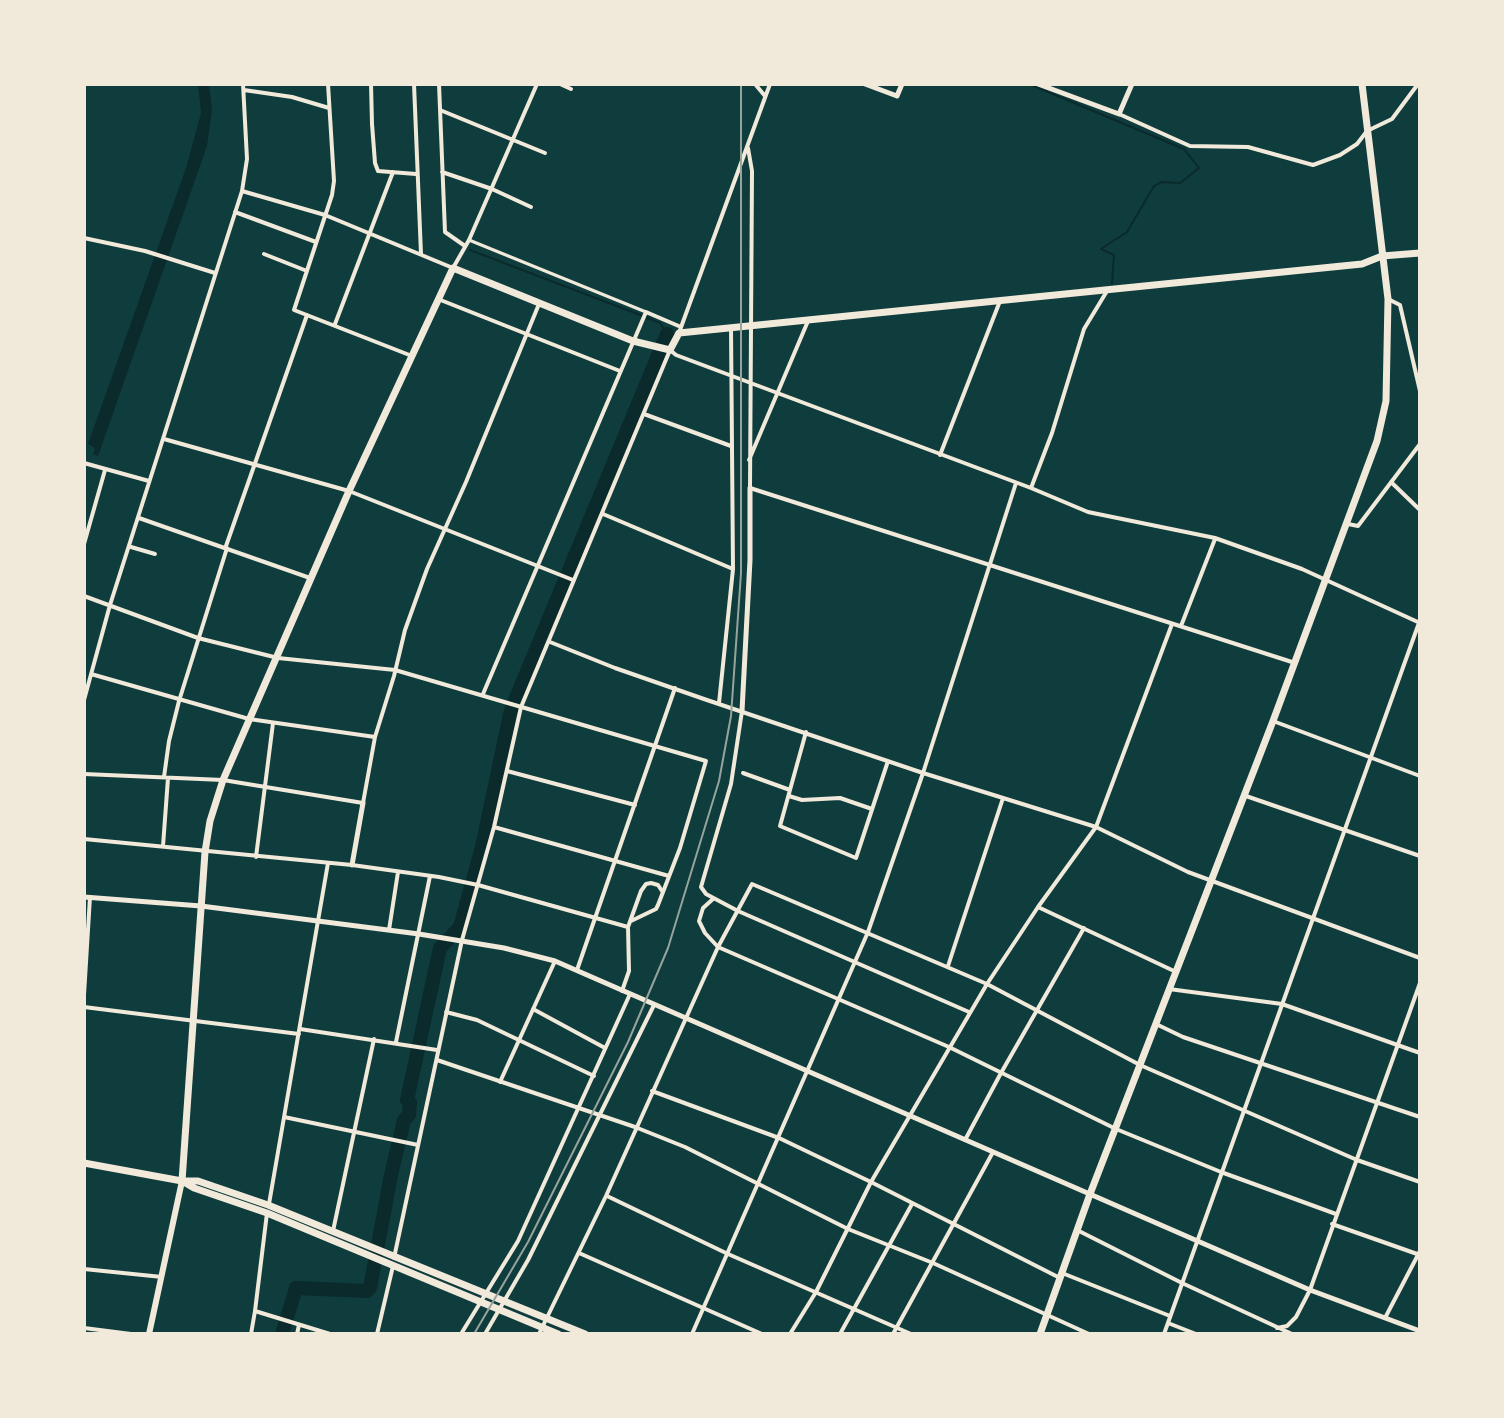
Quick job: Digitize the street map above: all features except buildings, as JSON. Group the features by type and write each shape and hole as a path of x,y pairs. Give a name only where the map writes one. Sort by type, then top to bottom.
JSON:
{"highway":[{"path":"1040,1334 1090,1194 1273,721 1377,441 1386,401 1388,299 1362,84"},
{"path":"182,1181 205,852 210,821 223,780 349,491 453,268 633,341 667,349 680,330 751,326 1107,291 1362,264 1382,256 1420,253"},
{"path":"84,1163 182,1181 198,1181 499,1310 541,1331 558,1334"},
{"path":"268,1209 333,1231 585,1334"}],"main road":[{"path":"149,1334 182,1181"}],"street":[{"path":"328,84 334,181 294,310 412,356"},
{"path":"371,84 378,171 417,174"},
{"path":"414,84 421,254"},
{"path":"439,84 445,232 465,246"},
{"path":"242,191 325,215 453,268 469,240 537,84"},
{"path":"560,84 571,89"},
{"path":"755,84 765,96"},
{"path":"469,240 646,312 680,330 770,84"},
{"path":"865,84 897,96 902,84"},
{"path":"1038,84 1119,114 1190,146 1248,147 1313,165 1349,149 1367,131 1392,119 1418,84"},
{"path":"1119,114 1132,84"},
{"path":"84,700 110,605 242,191 247,159 244,87 329,108"},
{"path":"440,110 545,153"},
{"path":"748,148 752,171 748,462 750,560 742,711 731,784 701,887 713,899 738,911 970,1012"},
{"path":"335,324 393,172"},
{"path":"442,172 492,189 531,207"},
{"path":"235,212 316,242"},
{"path":"84,238 145,251 215,273"},
{"path":"264,254 307,271"},
{"path":"1031,488 1052,433 1084,329 1107,291"},
{"path":"438,299 620,371"},
{"path":"1388,299 1400,305 1420,391"},
{"path":"940,455 1001,300"},
{"path":"352,865 375,737 410,618 539,304"},
{"path":"483,694 646,312"},
{"path":"163,846 169,741 179,701 226,547 307,315"},
{"path":"748,462 809,320"},
{"path":"719,703 733,569 731,327"},
{"path":"377,1334 462,940 494,827 521,707 644,414 667,349 1088,512 1215,538 1327,579 1419,622 1164,1334"},
{"path":"644,414 731,446"},
{"path":"164,439 349,491 572,580"},
{"path":"1347,524 1358,526 1420,444"},
{"path":"84,463 149,481"},
{"path":"84,544 105,470"},
{"path":"1391,482 1420,510"},
{"path":"692,1334 868,932 923,773 1016,483"},
{"path":"750,488 1295,663"},
{"path":"603,514 733,569"},
{"path":"139,518 312,579"},
{"path":"1181,626 1215,538"},
{"path":"131,547 155,554"},
{"path":"84,596 198,638 278,658 395,670 706,761 670,877 656,909 631,921"},
{"path":"790,1334 816,1292 871,1182 970,1012 1038,907 1096,827 1172,624"},
{"path":"550,642 615,668 923,773 1096,827 1188,872 1420,958"},
{"path":"91,674 249,719 375,737"},
{"path":"577,970 675,688"},
{"path":"1273,721 1420,776"},
{"path":"256,857 273,723"},
{"path":"806,732 780,826 856,858 888,761"},
{"path":"507,771 635,805"},
{"path":"743,773 802,800 840,798 872,810"},
{"path":"84,774 223,780 363,803"},
{"path":"1243,795 1420,856"},
{"path":"948,966 1003,798"},
{"path":"494,827 670,877"},
{"path":"84,839 352,865 430,876 478,885 628,927"},
{"path":"251,1334 268,1209 328,863"},
{"path":"389,930 398,872"},
{"path":"396,1042 430,876"},
{"path":"622,991 629,971 628,927 646,884 658,885 662,894"},
{"path":"541,1331 606,1196 718,947 752,884 987,984 1140,1065 1357,1160 1420,1182"},
{"path":"84,995 87,897 201,906 419,934 462,940 555,961 1310,1290 1420,1331"},
{"path":"713,899 703,908 699,921 718,947 949,1047 1116,1129 1336,1214"},
{"path":"1038,907 1177,972"},
{"path":"965,1140 1084,928"},
{"path":"500,1082 555,961"},
{"path":"1276,1331 1296,1317 1310,1290 1420,983"},
{"path":"1169,989 1282,1004 1420,1053"},
{"path":"461,1334 518,1241 630,994"},
{"path":"485,1334 528,1260 654,1005"},
{"path":"84,1007 374,1039 437,1050"},
{"path":"533,1009 605,1048"},
{"path":"446,1012 477,1020 594,1076"},
{"path":"1156,1024 1183,1037 1420,1117"},
{"path":"333,1231 374,1039"},
{"path":"437,1060 685,1147 848,1229 933,1263 1089,1334"},
{"path":"652,1091 779,1138 954,1226 1196,1334"},
{"path":"284,1117 418,1145"},
{"path":"893,1334 993,1152"},
{"path":"606,1196 728,1254 911,1334"},
{"path":"840,1334 912,1204"},
{"path":"1332,1224 1420,1253 1385,1318"},
{"path":"1077,1230 1276,1331 1292,1334"},
{"path":"579,1253 762,1334"},
{"path":"84,1269 162,1277"},
{"path":"255,1311 330,1334"},
{"path":"297,1334 299,1325"},
{"path":"84,1328 131,1334"}],"water":[{"path":"198,84 209,84 212,110 207,146 98,456 93,454 95,448 88,444 186,168 201,113"}],"waterway":[{"path":"1029,84 1184,149 1199,168 1180,183 1162,182 1154,186 1127,232 1101,249 1114,255 1112,284"},
{"path":"470,250 660,323 667,334"},
{"path":"282,1334 296,1288 367,1291 370,1288 391,1175 404,1120 409,1115 410,1103 407,1100 440,948 460,927 482,847 511,710 667,334"}],"railway":[{"path":"474,1334 528,1242 628,1042 668,948 719,781 731,716 741,573 741,84"}]}
